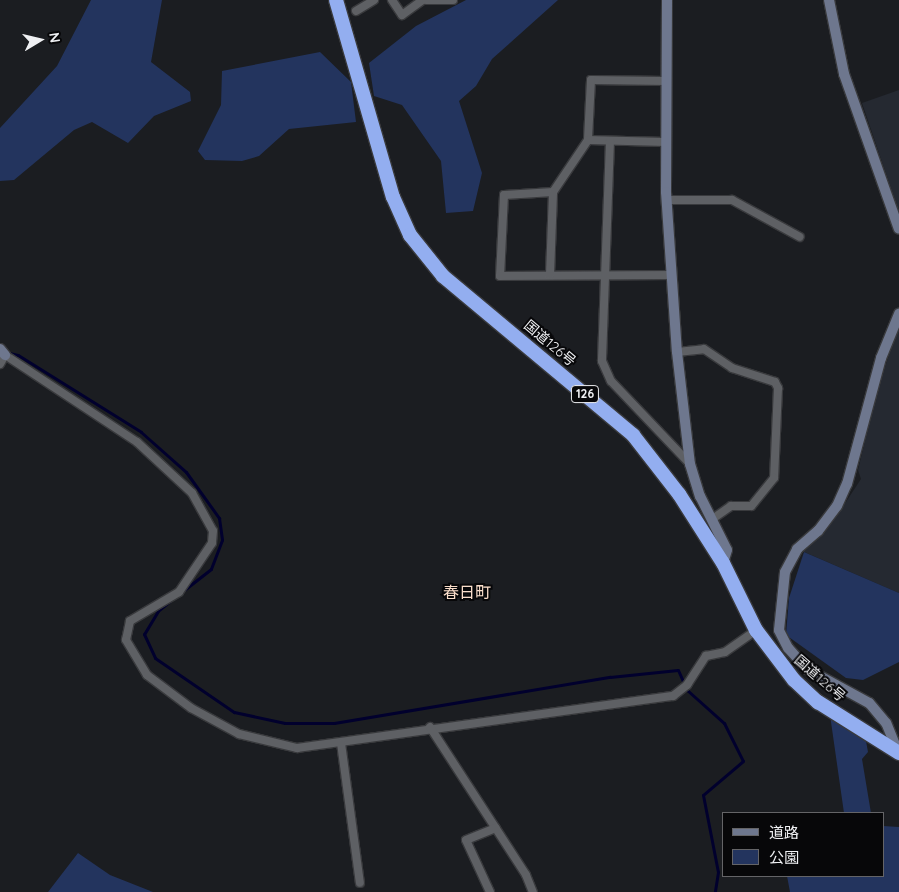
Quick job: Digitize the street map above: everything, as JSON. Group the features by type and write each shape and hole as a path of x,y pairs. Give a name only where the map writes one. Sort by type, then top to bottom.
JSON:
{"highway":[{"name":"国道126号","path":"336,0 393,198 410,236 443,276 633,435 679,494 723,563 756,630 782,668 806,692 899,753"}],"street":[{"path":"356,11 374,0"},
{"path":"392,0 402,15 424,0 453,0"},
{"path":"667,0 667,200 677,352 690,464 711,520 727,550 723,563"},
{"path":"829,0 844,74 899,229"},
{"path":"550,275 553,192 588,140 591,80 666,81"},
{"path":"588,140 666,142"},
{"path":"610,140 602,361 611,381 690,464"},
{"path":"553,192 504,195 500,276 671,275"},
{"path":"667,200 732,200 800,237"},
{"path":"899,314 881,358 847,484 837,506 818,531 797,549 785,572 779,630 788,648 807,669 869,703 886,723 899,753"},
{"path":"677,352 704,349 732,368 775,382 778,388 774,478 750,506 731,506 711,520"},
{"path":"2,356 173,471 213,531 212,543 179,592 130,621 126,640 147,675 191,708 239,734 287,748 340,743 430,727 673,696 688,685 706,656 725,652 756,630"},
{"path":"430,727 496,828 533,892"},
{"path":"340,743 360,883"},
{"path":"490,892 466,840 496,828"}],"shaded area":[{"path":"899,90 899,212 862,103"},
{"path":"899,326 899,593 802,551 832,523 861,479 858,470 877,390"}],"green space":[{"path":"91,0 162,0 151,62 190,92 191,101 154,116 128,143 92,122 74,130 14,180 0,181 0,128 57,66"},
{"path":"466,0 558,0 492,59 476,86 459,101 482,173 473,211 446,213 441,161 402,105 374,96 369,63 416,26"},
{"path":"320,52 351,82 356,122 289,129 259,156 242,161 205,160 198,151 221,105 222,71"},
{"path":"804,552 899,593 899,662 863,680 846,678 786,635 789,598"},
{"path":"830,715 866,741 868,752 862,759 871,812 844,812"},
{"path":"884,826 899,827 899,892 790,892 787,877 884,877"},
{"path":"78,853 110,875 153,892 48,892"}],"waterway":[{"path":"5,352 18,355 141,432 186,472 219,518 222,540 211,569 182,592"},
{"path":"171,600 158,611 144,634 155,658 234,712 285,723 334,723 610,677 678,670 687,690 724,723 743,761 703,795 718,872 715,892"}],"district":[{"name":"春日町","path":"467,592"}]}
